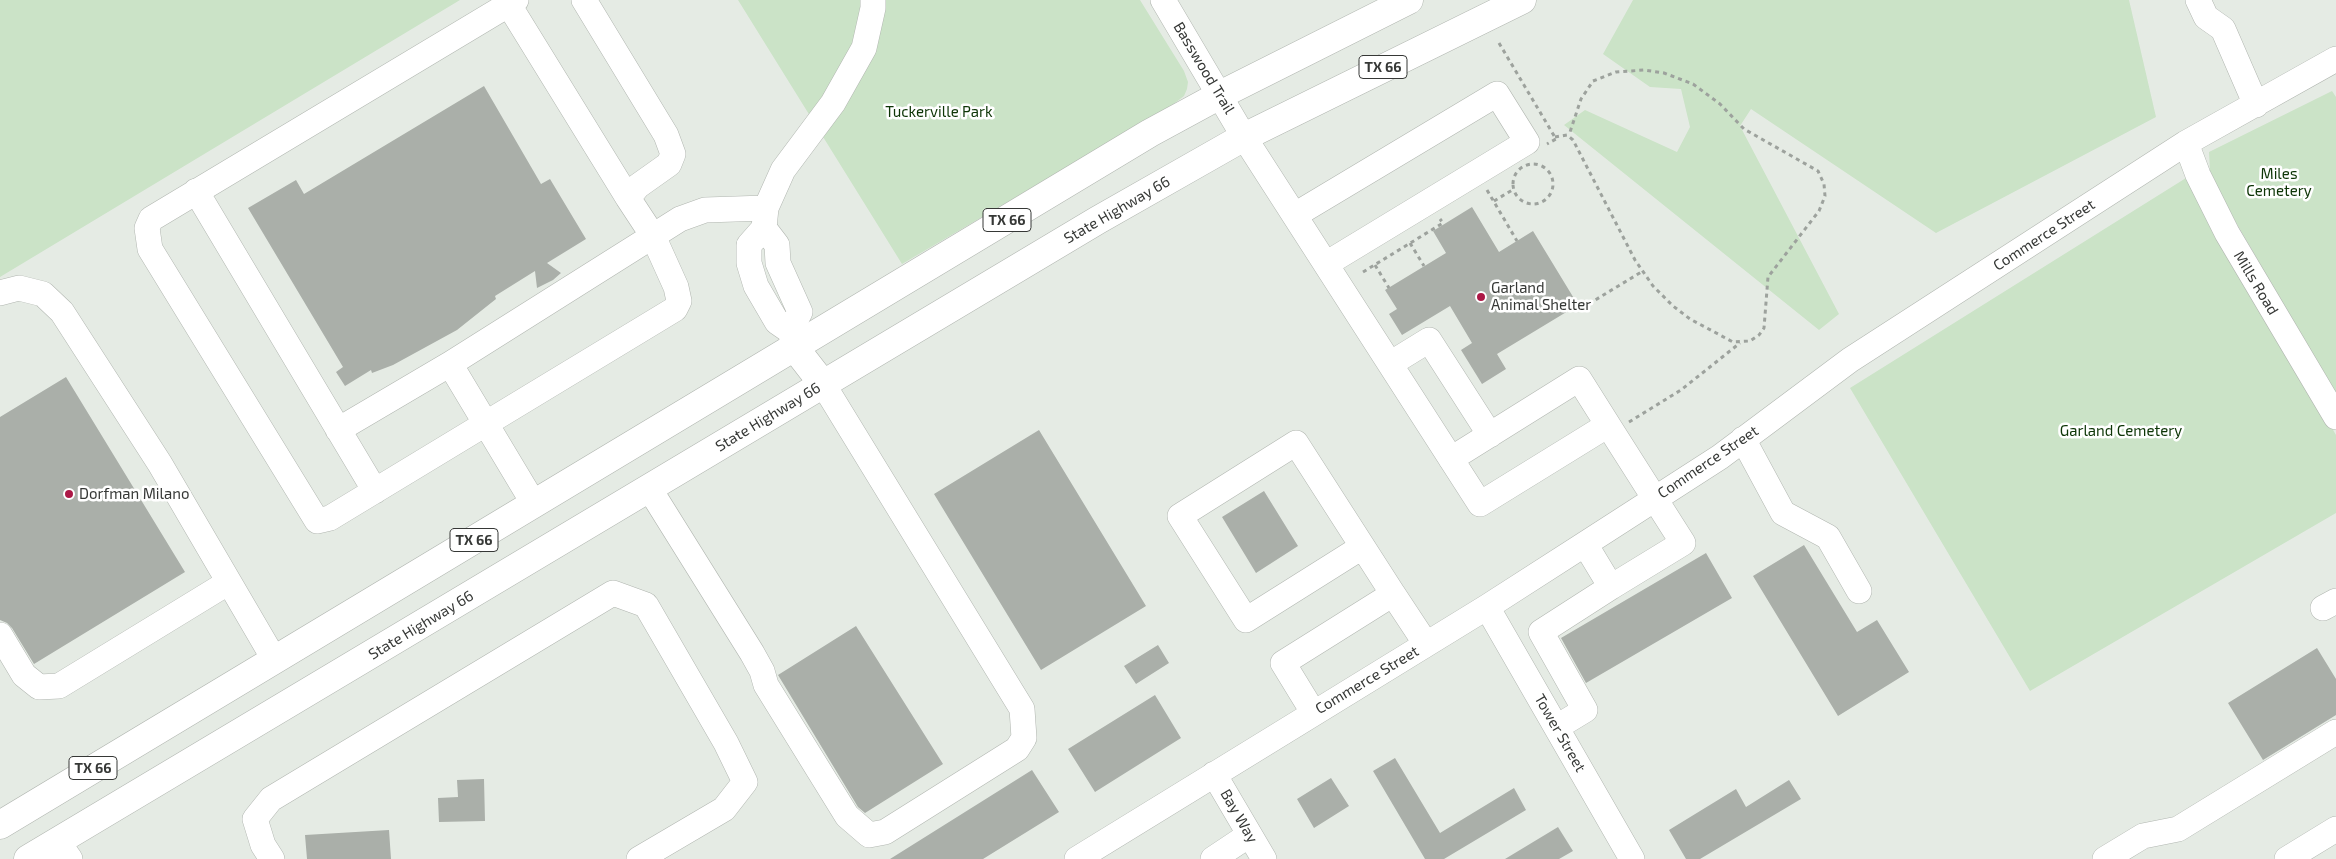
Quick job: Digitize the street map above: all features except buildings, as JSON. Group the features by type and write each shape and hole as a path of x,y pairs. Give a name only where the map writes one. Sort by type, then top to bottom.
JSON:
{"main road":[{"name":"TX 66","path":"0,825 534,504 792,340 1220,95 1409,0"},
{"name":"State Highway 66","path":"28,859 64,850 649,488 1098,220 1244,137 1522,0"},
{"path":"792,340 823,384"},
{"path":"33,805 64,850"}],"street":[{"path":"584,0 666,135 673,154 669,164 638,186 628,198"},
{"path":"792,340 777,322 756,286 750,263 749,245 765,218 783,170 833,104 864,48 873,8 872,0"},
{"name":"Basswood Trail","path":"1163,0 1244,137 1480,504 1617,424"},
{"path":"2198,0 2206,17 2222,29 2256,105"},
{"path":"513,2 628,198 653,236 676,287 679,301 675,309 330,518 317,521 150,249 148,228 151,219 196,191 513,2"},
{"name":"Commerce Street","path":"1077,859 1487,607 1585,544 1743,439 1850,360 2186,143 2336,59"},
{"path":"1295,215 1497,94 1527,142 1326,264"},
{"name":"Mills Road","path":"2186,143 2198,175 2227,232 2336,418"},
{"path":"196,191 375,491"},
{"path":"338,430 450,364 680,219 705,210 765,218"},
{"path":"0,294 18,288 43,294 62,312 160,464 274,660"},
{"path":"1390,364 1430,340 1490,435"},
{"path":"450,364 534,504"},
{"path":"1451,459 1579,379 1617,424 1655,498 1683,543 1541,632 1585,710 1557,728"},
{"path":"649,488 752,654 762,671 766,685 847,816 869,835 885,832 1017,750 1024,738 1022,709 823,384"},
{"path":"1743,439 1783,513 1828,538 1859,591"},
{"path":"1362,547 1246,620 1180,516 1296,443 1426,644"},
{"path":"1585,544 1611,587"},
{"path":"0,635 24,675 39,687 59,686 229,582"},
{"path":"272,859 263,845 256,819 271,799 613,593 646,606 726,743 745,782 724,809 640,859"},
{"path":"1314,712 1283,663 1393,594"},
{"name":"Tower Street","path":"1487,607 1632,859"},
{"path":"2105,859 2143,836 2178,829 2336,732"},
{"name":"Bay Way","path":"1214,774 1264,859"},
{"path":"2287,859 2336,829"},
{"path":"1213,859 1250,835"}],"path":[{"path":"1644,70 1664,73 1693,84 1720,104 1744,129 1818,170 1824,184 1825,196 1819,211 1768,277 1764,328 1759,335 1750,341 1733,342 1690,319 1660,293 1624,242 1601,192 1569,135 1580,99 1593,81 1616,72 1644,70"},
{"path":"1555,137 1562,134 1569,135"},
{"path":"1531,164 1544,167 1553,177 1553,190 1545,200 1539,203 1533,204 1521,200 1514,188 1513,182 1519,170 1531,164"},
{"path":"1483,183 1517,241"},
{"path":"1494,201 1514,188"},
{"path":"1363,272 1435,228"},
{"path":"1410,244 1424,266"},
{"path":"1375,265 1389,288"},
{"path":"1582,308 1643,271"},
{"path":"1617,424 1681,390 1741,343"}],"green space":[{"path":"0,0 460,0 0,277"},
{"name":"Tuckerville Park","path":"738,0 1140,0 1184,71 1188,82 1187,89 1184,96 1171,106 902,264"},
{"path":"1633,0 2129,0 2156,117 1936,233 1751,109 1740,126 1839,314 1819,330 1564,125 1585,110 1677,152 1690,127 1681,89 1650,87 1603,54"},
{"name":"Miles Cemetery","path":"2332,91 2336,97 2336,395 2226,205 2210,171 2209,152"},
{"name":"Garland Cemetery","path":"2186,178 2336,435 2336,513 2030,691 1850,388"}],"place":[{"name":"Garland Animal Shelter","path":"1481,297"},
{"name":"Dorfman Milano","path":"69,494"}]}
